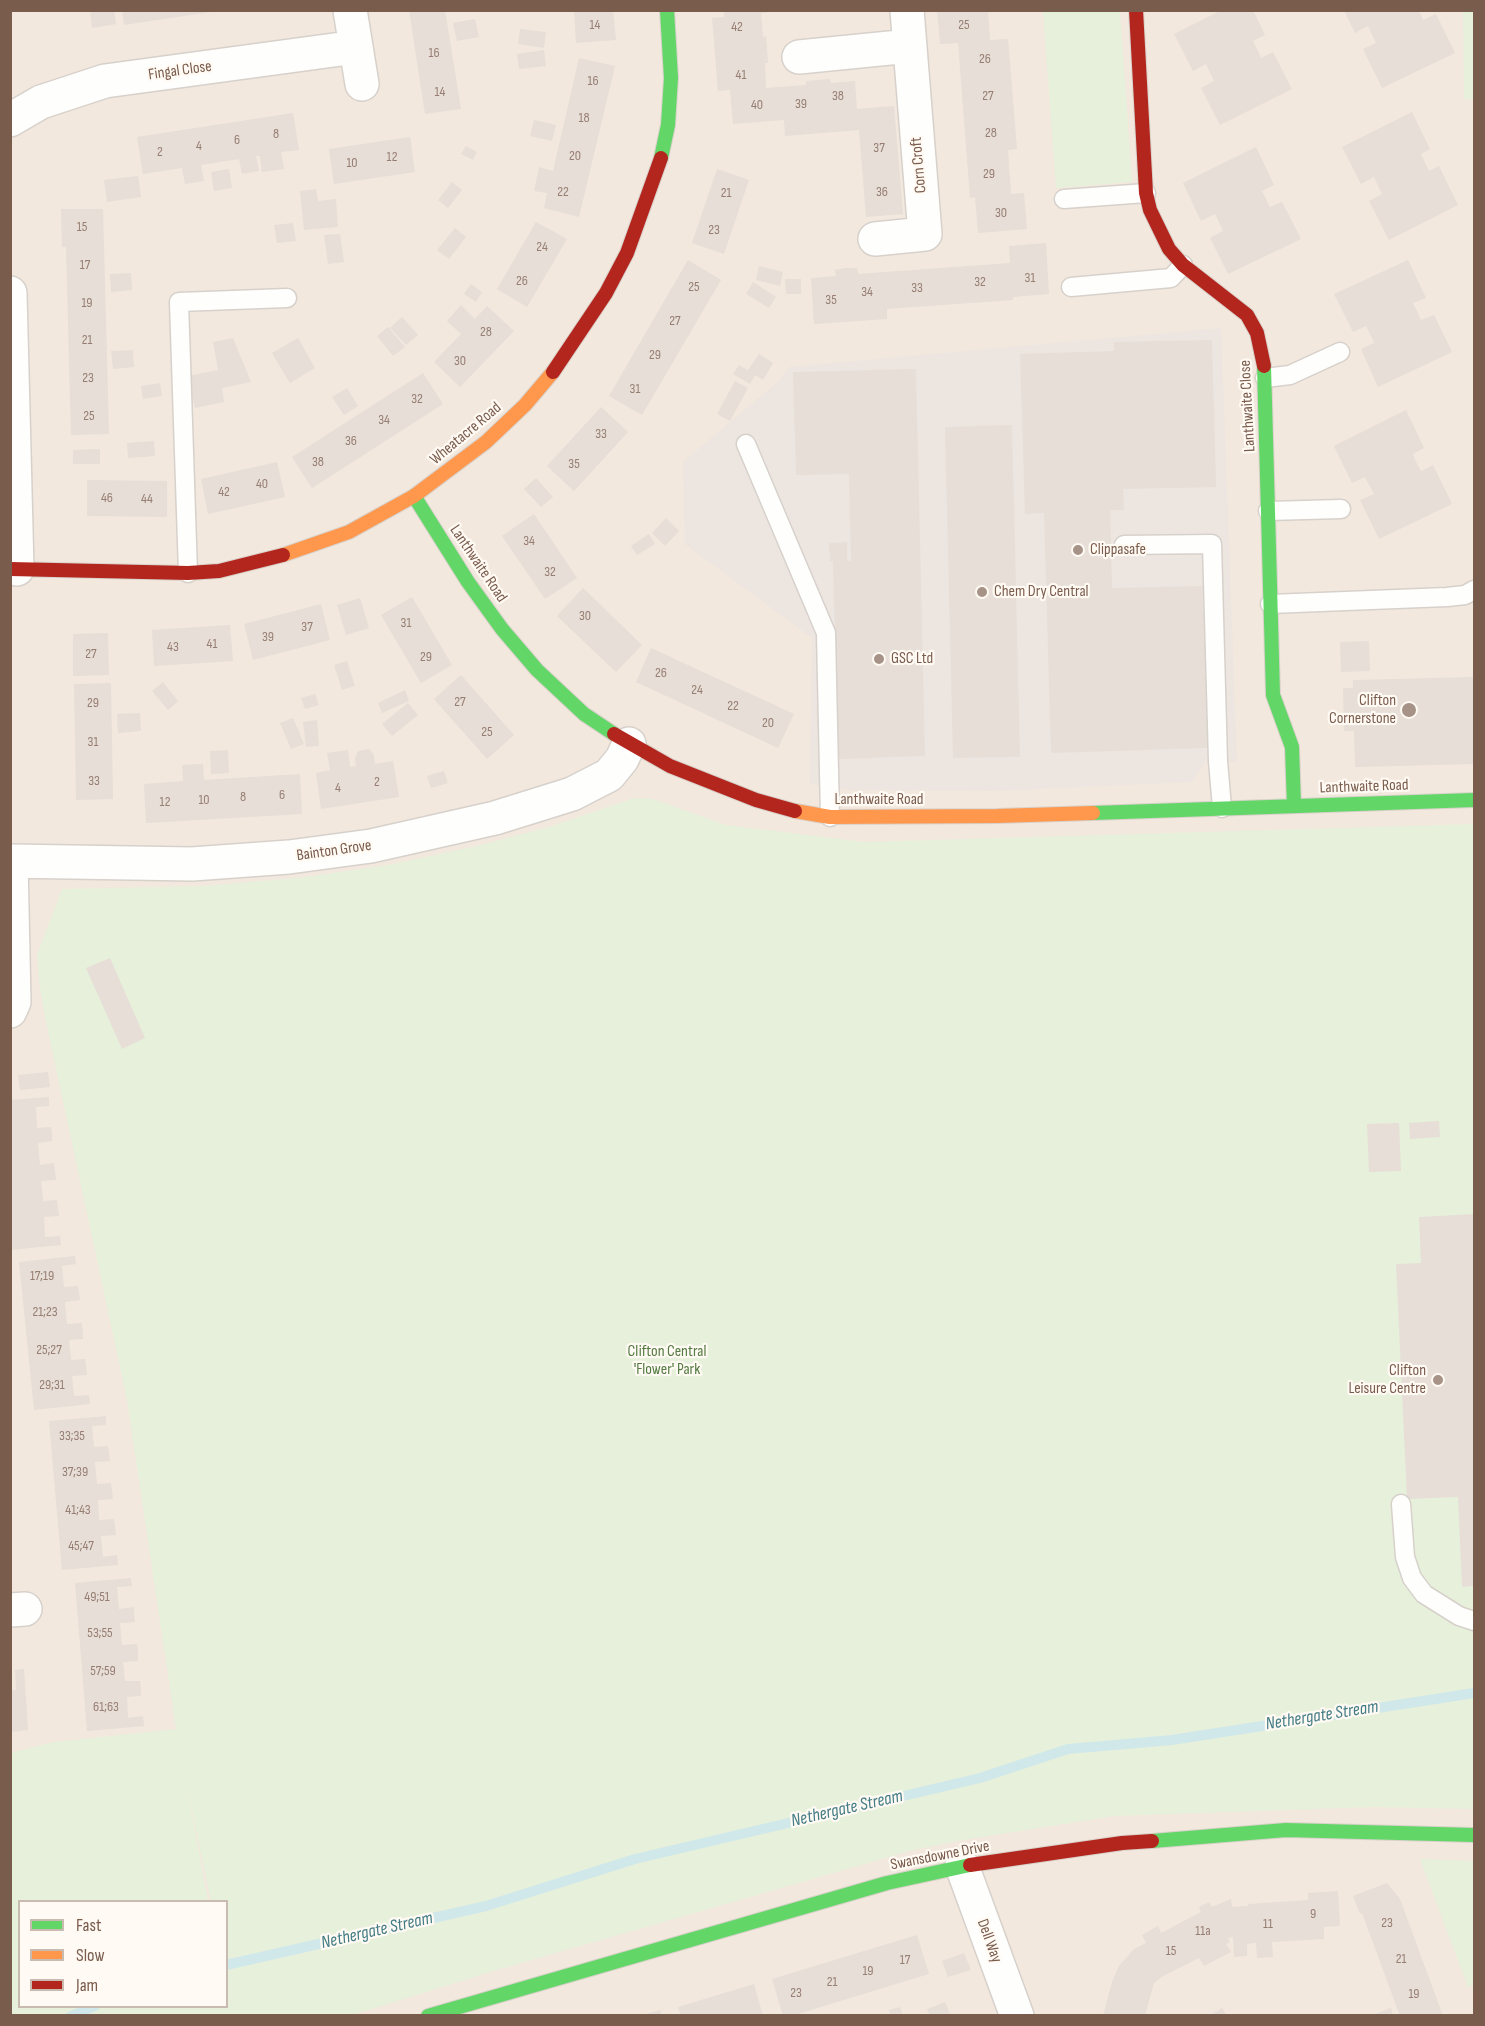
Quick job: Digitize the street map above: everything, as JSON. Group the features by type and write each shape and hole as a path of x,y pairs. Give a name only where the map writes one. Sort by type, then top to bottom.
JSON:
{"street":[{"path":"350,10 362,84"},
{"name":"Wheatacre Road","path":"14,569 188,573 219,571 290,553 349,532 414,496 486,442 525,405 557,367 582,333 606,294 627,253 660,168 668,125 671,78 667,10"},
{"name":"Corn Croft","path":"875,239 925,234 907,10"},
{"name":"Lanthwaite Close","path":"1136,10 1146,193 1150,210 1169,249 1183,266 1247,315 1257,333 1262,353 1265,378 1273,695 1292,747 1294,806"},
{"path":"799,57 910,46"},
{"name":"Fingal Close","path":"10,120 41,102 105,81 356,47"},
{"path":"10,293 14,569"},
{"name":"Lanthwaite Road","path":"414,496 468,582 502,629 537,670 584,714 629,744 670,766 756,800 794,811 830,817 997,816 1474,800"},
{"name":"Bainton Grove","path":"11,861 192,864 289,857 371,846 495,818 572,794 609,775 622,759 629,744"},
{"path":"10,1011 14,1002 11,861"},
{"name":"Swansdowne Drive","path":"428,2016 887,1883 962,1866 1122,1842 1286,1830 1474,1835"},
{"name":"Dell Way","path":"962,1866 1017,2016"}],"lane":[{"path":"1064,198 1146,193"},
{"path":"1071,287 1171,278 1183,266"},
{"path":"188,573 179,302 287,298"},
{"path":"1265,378 1290,375 1340,352"},
{"path":"747,444 826,633 830,817"},
{"path":"1268,511 1341,509"},
{"path":"1124,545 1212,544 1218,761 1222,808"},
{"path":"1270,604 1447,597 1466,594 1474,590"},
{"path":"1401,1504 1405,1557 1412,1578 1424,1594 1459,1616 1474,1621"}],"shaded area":[{"path":"11,11 1474,11 1474,2015 11,2016"},
{"path":"1221,328 1237,762 1207,760 1192,782 994,791 850,790 810,784 812,638 685,544 683,462 779,381 789,367"}],"green space":[{"path":"1043,11 1120,11 1132,182 1056,188"},
{"path":"1463,11 1474,11 1474,99 1464,99"},
{"name":"Clifton Central 'Flower' Park","path":"634,798 653,799 726,825 864,842 1474,824 1474,1809 1373,1807 1114,1816 963,1840 913,1850 497,1970 352,2015 11,2016 10,1753 54,1742 176,1729 127,1400 40,988 37,955 62,889 204,886 306,877 388,865 477,846 552,826","holes":["186,1782 211,1900 228,1900 228,1988 232,2005 228,1989 228,2008 18,2008 18,1900 208,1900"]},
{"path":"1420,1859 1474,1861 1474,1985 1468,1987"}],"building":[{"path":"90,10 114,10 116,24 92,28"},
{"path":"122,10 211,10 211,12 124,25"},
{"path":"409,10 445,10 461,109 425,114"},
{"path":"574,10 613,10 616,40 576,43"},
{"path":"724,10 769,10 769,12 761,13 768,63 765,63 766,88 806,85 806,81 830,79 831,83 855,81 857,109 894,106 903,214 866,217 859,130 785,136 784,120 733,124 730,90 718,91 712,18 724,17"},
{"path":"937,10 988,10 990,40 1008,39 1017,149 1008,150 1011,194 1024,193 1027,229 978,233 975,197 970,198 958,43 940,44"},
{"path":"1222,10 1253,10 1265,35 1253,41 1261,58 1273,52 1292,89 1220,125 1201,88 1214,81 1206,64 1193,71 1174,34"},
{"path":"1344,10 1419,10 1423,20 1436,14 1455,53 1382,88 1363,49 1376,43 1368,26 1355,33"},
{"path":"475,19 479,37 457,41 453,23"},
{"path":"520,29 546,32 544,48 518,44"},
{"path":"544,50 546,66 519,69 517,54"},
{"path":"579,58 615,66 579,217 544,208 547,193 534,191 539,167 553,171"},
{"path":"1412,112 1430,149 1421,154 1429,171 1439,166 1458,205 1389,240 1369,201 1382,194 1374,177 1361,184 1342,147"},
{"path":"293,113 299,150 281,152 284,169 262,172 260,156 256,156 259,171 242,174 239,159 201,165 204,181 185,184 182,168 143,174 137,137"},
{"path":"534,120 556,125 552,141 530,136"},
{"path":"410,137 415,172 334,184 329,149"},
{"path":"466,146 477,152 473,160 461,154"},
{"path":"1256,147 1274,185 1262,191 1270,207 1282,202 1301,239 1228,274 1210,238 1223,231 1221,226 1215,214 1201,221 1183,183"},
{"path":"229,169 232,188 214,191 211,172"},
{"path":"717,169 749,180 724,254 692,243"},
{"path":"138,176 141,197 107,202 104,180"},
{"path":"452,182 462,190 448,208 438,200"},
{"path":"316,189 318,201 336,199 338,227 304,230 300,191"},
{"path":"61,209 103,209 109,434 71,435 66,247 62,247"},
{"path":"536,222 567,239 527,307 497,289"},
{"path":"293,223 296,241 277,243 274,225"},
{"path":"455,228 466,237 449,259 437,250"},
{"path":"340,234 344,262 328,264 324,235"},
{"path":"1046,243 1049,294 1013,297 1013,300 887,309 887,319 814,324 811,278 836,276 835,270 846,268 857,268 858,274 1010,263 1009,246"},
{"path":"688,260 721,280 642,415 609,396"},
{"path":"1408,260 1426,298 1413,303 1421,320 1434,315 1452,352 1378,387 1361,349 1374,343 1373,340 1366,326 1353,332 1334,294"},
{"path":"759,266 783,272 780,286 756,280"},
{"path":"131,273 132,290 111,292 110,274"},
{"path":"785,279 801,279 801,294 786,294"},
{"path":"753,282 776,297 769,308 746,294"},
{"path":"471,284 482,292 476,302 464,294"},
{"path":"461,305 475,319 487,306 514,331 460,387 434,362 461,334 447,321"},
{"path":"402,317 418,335 406,345 390,328"},
{"path":"388,327 405,347 393,356 377,336"},
{"path":"233,338 251,382 222,388 224,402 195,408 188,376 218,370 213,342"},
{"path":"298,338 315,368 290,383 272,353"},
{"name":"Clippasafe","path":"1212,340 1216,487 1123,489 1124,510 1110,510 1112,588 1203,586 1208,748 1051,753 1044,513 1025,514 1020,354 1114,351 1114,342"},
{"path":"133,350 134,367 113,369 111,351"},
{"path":"759,354 773,363 763,380 755,375 750,384 733,374 739,365 748,370"},
{"name":"GSC Ltd","path":"916,369 925,756 838,759 833,561 830,561 829,543 847,542 847,561 851,561 849,474 796,475 793,372"},
{"path":"423,373 443,404 312,488 292,457"},
{"path":"735,381 748,388 730,421 717,414"},
{"path":"160,383 162,396 143,399 141,386"},
{"path":"347,388 358,406 344,415 332,397"},
{"path":"601,407 628,432 574,491 547,466"},
{"path":"1406,410 1424,448 1413,454 1416,462 1421,471 1433,465 1452,504 1379,539 1360,500 1374,494 1365,477 1352,483 1334,446"},
{"name":"Chem Dry Central","path":"1012,425 1020,757 953,758 945,427"},
{"path":"154,441 155,456 128,458 127,443"},
{"path":"100,449 100,464 73,464 73,450"},
{"path":"277,462 285,497 208,514 201,479"},
{"path":"536,478 553,497 541,507 524,489"},
{"path":"87,480 167,481 167,517 87,516"},
{"path":"534,514 577,578 545,599 502,536"},
{"path":"666,518 679,531 665,546 652,533"},
{"path":"649,534 655,544 637,555 631,546"},
{"path":"583,588 642,645 616,672 557,616"},
{"path":"412,597 452,665 421,683 381,615"},
{"path":"360,598 369,628 346,635 337,605"},
{"path":"321,604 330,640 253,660 244,624"},
{"path":"230,625 233,661 154,666 152,630"},
{"path":"108,633 109,675 73,676 73,634"},
{"path":"1369,641 1370,671 1341,672 1340,642"},
{"path":"651,648 794,714 778,748 636,682"},
{"path":"347,661 355,686 342,690 334,665"},
{"path":"461,675 514,735 487,759 434,699"},
{"name":"Clifton Cornerstone","path":"1474,677 1474,764 1355,767 1354,731 1344,731 1343,688 1353,688 1353,680"},
{"path":"163,682 178,701 168,710 152,691"},
{"path":"111,683 113,799 76,800 74,684"},
{"path":"405,690 409,701 382,713 378,703"},
{"path":"315,694 319,705 305,709 301,698"},
{"path":"408,703 418,715 392,736 382,724"},
{"path":"140,713 141,731 118,733 117,714"},
{"path":"293,718 304,744 291,749 280,723"},
{"path":"317,720 319,746 306,747 303,722"},
{"path":"369,749 374,755 375,764 393,761 399,797 321,809 316,773 330,770 327,753 348,750 350,767 356,766 355,758 358,751"},
{"path":"228,750 229,773 211,774 210,751"},
{"path":"203,764 204,780 300,774 302,814 146,823 144,784 183,781 182,765"},
{"path":"444,771 448,783 431,788 427,776"},
{"path":"110,958 145,1038 122,1049 86,968"},
{"path":"48,1072 50,1087 20,1090 18,1075"},
{"path":"49,1097 49,1106 36,1107 37,1128 51,1127 52,1141 38,1143 40,1165 54,1163 56,1180 41,1181 43,1201 57,1200 59,1216 44,1217 45,1237 60,1236 61,1245 10,1250 10,1100"},
{"path":"1439,1121 1440,1137 1410,1139 1409,1123"},
{"path":"1399,1123 1401,1171 1369,1172 1367,1124"},
{"name":"Clifton Leisure Centre","path":"1474,1214 1474,1586 1462,1587 1458,1497 1407,1499 1396,1264 1421,1263 1419,1217"},
{"path":"75,1256 76,1264 62,1266 64,1287 78,1286 80,1300 65,1302 67,1324 82,1323 83,1339 69,1340 71,1360 85,1359 87,1375 72,1376 74,1396 89,1395 90,1404 34,1410 19,1262"},
{"path":"106,1416 106,1425 92,1426 94,1447 108,1446 110,1461 95,1462 97,1484 111,1483 113,1499 98,1500 99,1520 114,1519 116,1535 101,1536 103,1557 117,1555 118,1565 62,1570 49,1421"},
{"path":"131,1578 132,1586 117,1587 119,1609 134,1607 135,1622 120,1623 122,1645 137,1644 138,1661 123,1662 125,1681 140,1681 141,1689 141,1696 127,1697 128,1718 143,1716 144,1726 87,1731 75,1583"},
{"path":"24,1669 28,1730 10,1732 10,1690 16,1690 15,1670"},
{"path":"1387,1883 1400,1899 1443,2016 1400,2016 1362,1913 1360,1914 1353,1896"},
{"path":"1338,1891 1340,1926 1324,1927 1324,1939 1272,1942 1273,1957 1257,1958 1256,1943 1247,1944 1247,1956 1234,1957 1233,1937 1228,1938 1230,1942 1226,1944 1231,1952 1204,1966 1199,1958 1154,1983 1145,2016 1103,2016 1119,1966 1134,1949 1146,1943 1142,1935 1158,1926 1161,1933 1201,1912 1199,1907 1209,1902 1212,1907 1231,1899 1232,1907 1248,1906 1248,1904 1308,1900 1308,1893"},
{"path":"917,1935 929,1974 791,2016 783,2016 772,1979"},
{"path":"964,1953 971,1970 948,1977 942,1961"},
{"path":"754,1984 763,2016 681,2016 678,2007"},
{"path":"945,2002 951,2016 930,2016 927,2009"},
{"path":"900,2007 903,2016 890,2016 889,2010"},
{"path":"1222,2008 1227,2016 1209,2016"},
{"path":"1391,2008 1393,2016 1372,2016 1372,2015"},
{"path":"660,2010 662,2016 643,2016 643,2015"}],"waterway":[{"name":"Nethergate Stream","path":"228,1965 486,1906 635,1859 980,1778 1068,1749 1172,1740 1474,1693"},
{"name":"Nethergate Stream","path":"71,2016 90,2008"}],"traffic: fast":[{"path":"661,158 668,125 671,78 667,10"},
{"path":"1264,366 1273,695 1292,747 1294,806"},
{"path":"414,496 468,582 502,629 537,670 584,714 614,734"},
{"path":"1093,813 1474,800"},
{"path":"1152,1841 1286,1830 1474,1835"},
{"path":"428,2016 887,1883 970,1865"}],"traffic: slow":[{"path":"283,555 349,532 414,496 486,442 525,405 553,372"},
{"path":"795,811 830,817 1093,813"}],"traffic: jam":[{"path":"1136,10 1146,193 1150,210 1169,249 1183,265 1247,315 1257,333 1264,366"},
{"path":"553,372 606,293 627,253 661,158"},
{"path":"10,569 188,573 219,571 283,555"},
{"path":"614,734 670,766 756,800 795,811"},
{"path":"970,1865 1122,1843 1152,1841"}],"place":[{"name":"Clippasafe","path":"1078,550"},
{"name":"Chem Dry Central","path":"982,592"},
{"name":"GSC Ltd","path":"879,659"},
{"name":"Clifton Cornerstone","path":"1409,710"},
{"name":"Clifton Leisure Centre","path":"1438,1380"}]}
